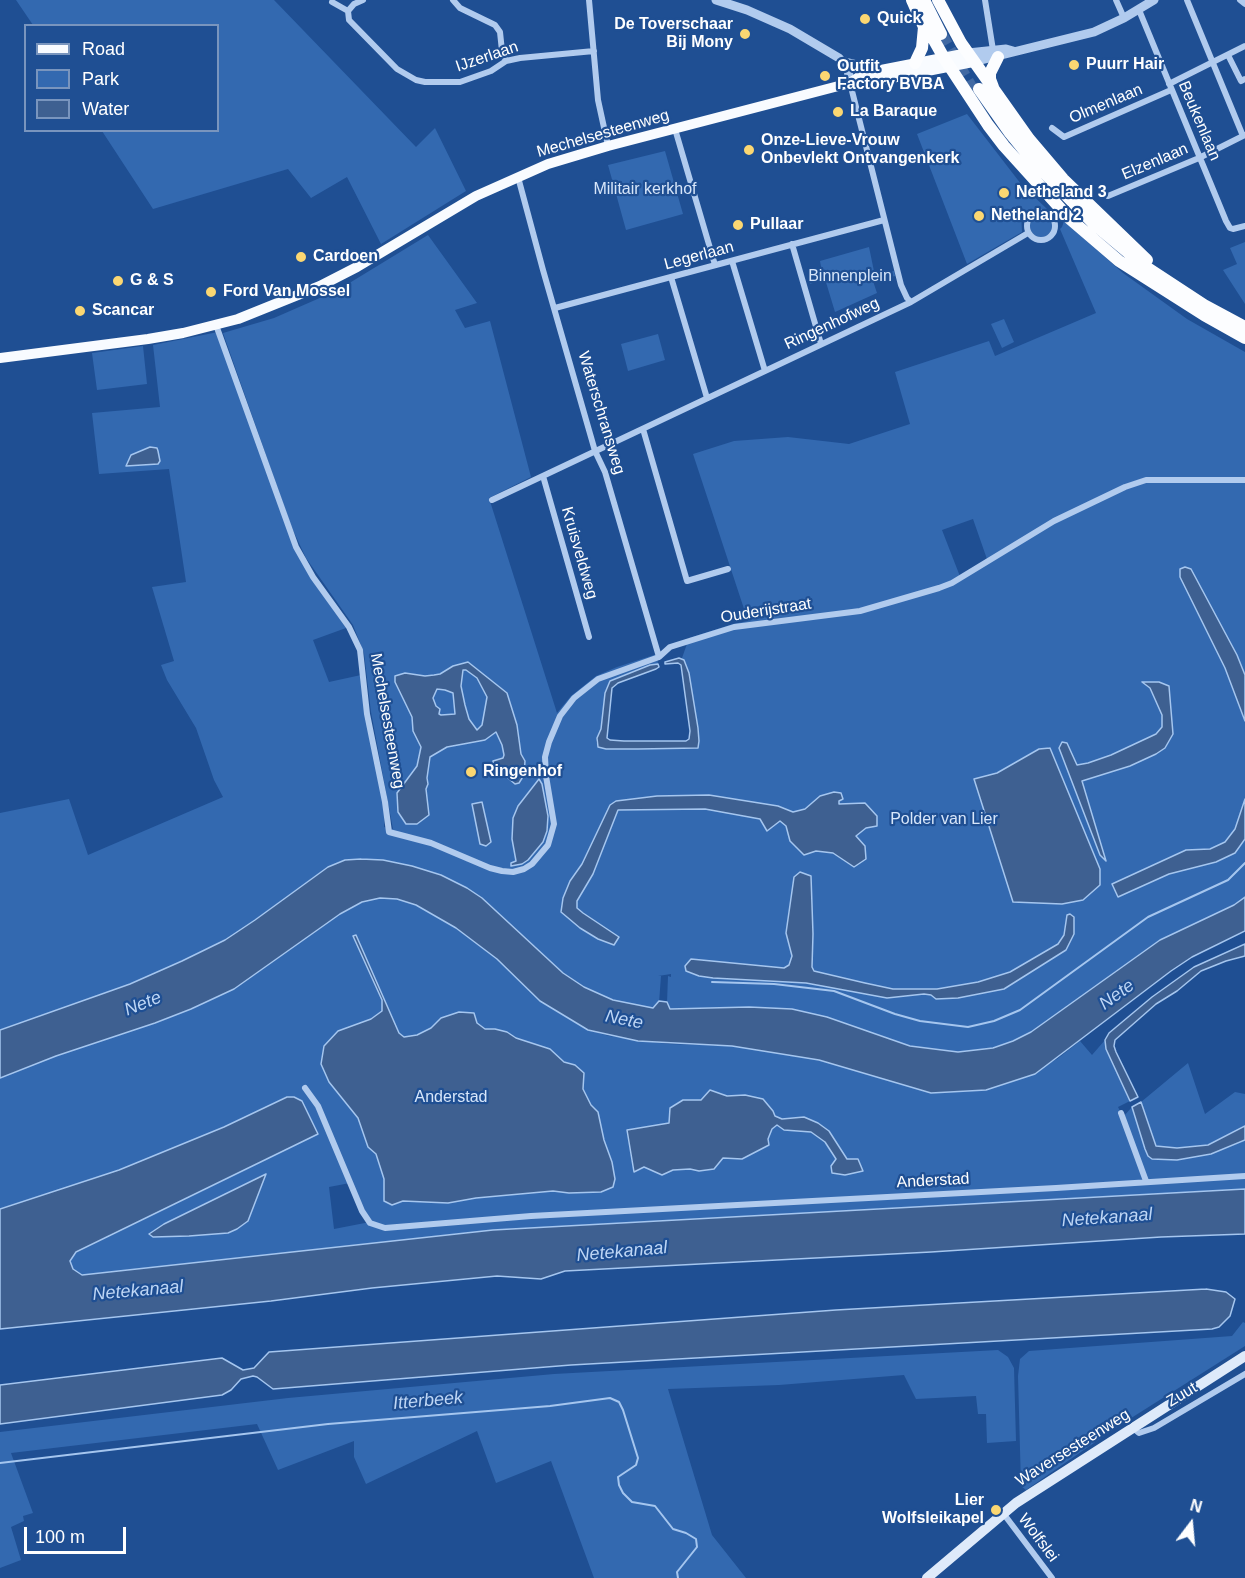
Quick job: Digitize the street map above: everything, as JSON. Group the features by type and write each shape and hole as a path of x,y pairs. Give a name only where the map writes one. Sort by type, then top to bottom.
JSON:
{"highway":[{"path":"912,0 924,27 930,33 946,62 1004,146 1063,212 1119,261 1245,327"},
{"path":"924,0 943,33 930,0"},
{"path":"938,0 971,58 1029,139 1160,281"},
{"path":"915,63 922,48 924,27"},
{"path":"994,92 990,73 995,53"},
{"path":"977,90 1010,133 1058,188 1116,243 1204,315 1245,338"}],"main road":[{"name":"Mechelsesteenweg","path":"850,83 861,84 946,62 971,58"},
{"name":"Mechelsesteenweg","path":"0,358 148,339 238,319 320,286 357,267 468,200 548,164 608,146 850,83 859,77 881,70 915,63 946,62"},
{"name":"Waversesteenweg","path":"927,1578 1016,1503 1245,1356"}],"street":[{"path":"348,11 354,4 363,0"},
{"path":"453,0 460,8 495,25 500,32 502,51 506,61"},
{"path":"589,0 598,100 608,146"},
{"path":"716,0 747,10 790,29 844,62 881,70"},
{"path":"985,0 995,53"},
{"path":"1116,0 1124,18"},
{"name":"Mechelsesteenweg","path":"971,58 1013,51 1094,32 1154,0"},
{"path":"1187,0 1244,135"},
{"path":"1240,0 1245,4"},
{"name":"IJzerlaan","path":"332,2 348,11 349,20 390,62 416,80 435,83 460,82 490,71 506,61 531,56 594,51"},
{"name":"Beukenlaan","path":"1138,10 1230,228 1245,226"},
{"path":"1170,87 1245,46"},
{"path":"1228,54 1240,81 1245,79"},
{"path":"844,62 848,69 901,285 911,302"},
{"name":"Olmenlaan","path":"1052,129 1064,137 1170,87"},
{"path":"675,129 715,266"},
{"name":"Elzenlaan","path":"1108,196 1199,158 1244,135"},
{"name":"Waterschransweg","path":"518,176 596,451 605,472 659,657"},
{"name":"Ringenhofweg","path":"1044,212 1053,218 1055,229 1050,238 1036,240 1028,233 1026,223 1033,214 1044,212"},
{"name":"Legerlaan","path":"555,308 884,220"},
{"name":"Ringenhofweg","path":"596,451 911,302 1028,233"},
{"path":"792,244 821,344"},
{"path":"732,261 765,371"},
{"path":"671,277 707,398"},
{"name":"Mechelsesteenweg","path":"215,324 296,547 313,577 349,627 360,650 367,714 386,802 389,832"},
{"path":"643,429 687,581 728,569"},
{"path":"492,500 596,451"},
{"name":"Kruisveldweg","path":"543,476 589,637"},
{"name":"Ouderijstraat","path":"389,832 431,843 490,868 513,872 524,869 542,853 553,833 554,816 546,776 545,757 560,716 574,698 598,679 659,657 670,647 734,627 860,611 939,588 952,583 1054,521 1146,480 1245,480"},
{"name":"Anderstad","path":"305,1088 318,1106 362,1211 370,1223 386,1228 543,1215 1245,1176"},
{"path":"1121,1113 1146,1181"},
{"name":"Zuut","path":"1133,1428 1139,1433 1154,1428 1245,1374"},
{"name":"Wolfslei","path":"1003,1514 1052,1578"}],"green space":[{"path":"16,0 274,0 416,147 435,128 466,191 381,244 347,177 311,198 288,169 153,209 103,132 219,132 219,24 32,24"},
{"path":"967,114 1021,184 1047,209 1021,212 1022,232 967,264 917,134"},
{"name":"Militair kerkhof","path":"665,151 683,214 626,230 608,165"},
{"path":"1041,215 1049,218 1052,226 1049,234 1041,237 1033,234 1030,226 1033,218"},
{"name":"Polder van Lier","path":"1064,221 1123,273 1187,319 1245,352 1245,897 1234,905 1160,940 1031,1032 993,1048 958,1052 910,1046 827,1017 792,1009 749,1007 669,1009 667,1003 668,976 671,977 671,974 658,976 661,976 659,1003 653,1008 613,1000 584,987 563,973 482,898 441,875 383,860 345,860 328,867 225,940 130,984 0,1030 0,813 69,799 88,855 223,797 214,780 196,728 167,680 161,665 174,661 152,587 186,582 169,469 99,474 92,413 160,407 153,345 218,332 294,548 311,578 346,628 313,640 329,682 361,675 385,812 384,827 393,829 371,712 364,653 353,625 306,558 291,526 223,333 274,318 338,290 428,235 477,303 455,310 465,328 490,321 531,477 489,498 557,713 571,696 596,676 657,654 658,664 649,665 610,681 605,692 601,729 596,742 598,746 606,749 695,749 699,741 698,728 689,673 682,658 689,638 748,621 693,454 734,441 788,437 849,444 910,424 895,372 989,341 995,356 1096,313 1060,229","holes":["973,519 988,562 961,579 942,530"]},
{"path":"1245,242 1245,304 1223,270 1237,264 1230,248"},
{"name":"Binnenplein","path":"869,247 875,276 894,271 895,276 873,281 877,293 835,312 825,279 810,284 808,277 822,272 820,261"},
{"path":"1004,319 1014,342 1002,348 991,324"},
{"path":"658,334 665,360 628,371 621,344"},
{"path":"143,346 147,384 97,390 92,353"},
{"path":"380,898 397,899 416,905 456,928 497,959 519,981 588,1030 609,1036 668,1044 732,1046 788,1054 819,1060 931,1093 986,1090 1009,1083 1057,1059 1080,1041 1092,1055 1105,1040 1106,1049 1130,1101 1118,1107 1123,1117 1132,1107 1145,1149 1177,1160 1211,1154 1245,1140 1245,1189 493,1230 81,1275 73,1269 70,1261 76,1253 318,1134 302,1101 287,1097 224,1127 119,1170 0,1209 0,1078 56,1056 155,1023 234,989 340,914 362,902","holes":["266,1174 248,1220 237,1229 228,1233 189,1236 153,1237 149,1234 164,1224","350,1183 370,1222 334,1229 329,1187"]},
{"path":"1188,1063 1205,1114 1235,1092 1245,1094 1245,1126 1208,1145 1177,1148 1156,1146 1141,1102"},
{"path":"1243,1322 1245,1323 1245,1346 1117,1427 1026,1490 1021,1486 1018,1376 1020,1359 1029,1351 1232,1336"},
{"path":"998,1350 1008,1357 1014,1368 1016,1441 987,1443 986,1414 978,1414 976,1396 916,1399 904,1375 779,1385 668,1389 712,1535 746,1578 594,1578 551,1461 496,1483 477,1431 366,1484 354,1457 354,1441 278,1470 257,1424 11,1453 33,1513 23,1516 24,1521 11,1527 21,1560 0,1568 0,1432 288,1398 554,1374"}],"water":[{"path":"150,447 157,448 160,461 158,464 126,466 131,455"},
{"path":"1185,567 1191,569 1237,655 1245,675 1245,721 1225,668 1180,577 1180,569"},
{"path":"679,658 684,660 689,673 698,728 698,748 606,749 598,747 597,738 601,729 605,693 610,681 658,664 659,667 656,669 618,683 612,688 607,738 624,741 686,741 689,739 690,731 681,665 678,663 665,664 665,662"},
{"path":"468,662 507,693 517,725 521,754 525,761 524,775 519,783 515,784 494,766 493,761 503,758 504,755 496,732 485,740 447,747 430,757 426,789 429,815 417,824 406,824 398,812 397,793 417,766 421,747 413,731 412,717 395,682 395,676 405,673 425,676 440,674 453,666","holes":["463,670 477,678 487,697 482,725 477,730 469,719 465,705 461,686","437,689 453,693 455,714 439,714 440,709 433,698"]},
{"path":"1142,682 1159,682 1169,686 1173,734 1165,748 1156,754 1130,766 1082,781 1106,861 1100,855 1059,748 1062,742 1067,743 1077,765 1111,755 1156,734 1162,727 1162,715 1150,688"},
{"path":"1050,748 1100,869 1100,885 1083,900 1062,904 1013,902 974,779 997,773 1039,749"},
{"path":"539,779 548,816 547,831 543,842 528,860 511,866 511,863 516,861 512,839 513,818 518,806"},
{"path":"834,792 841,793 843,799 839,801 839,804 865,803 877,816 877,826 866,828 856,836 865,846 866,859 854,867 833,853 816,851 804,855 790,841 786,826 780,821 767,831 760,819 705,809 618,810 593,874 577,901 577,908 619,937 614,945 598,939 561,912 563,898 570,881 582,864 610,805 616,801 657,796 709,795 778,806 793,812 805,809 820,796"},
{"path":"1245,799 1245,839 1235,853 1216,862 1169,874 1118,897 1112,884 1186,850 1210,849 1225,842 1235,829"},
{"path":"482,802 491,842 486,846 480,844 472,804"},
{"name":"Nete","path":"345,860 383,860 412,866 441,875 467,888 482,898 563,973 584,987 613,1000 653,1008 659,1001 667,1002 670,1009 749,1007 792,1009 827,1017 910,1046 958,1052 993,1048 1031,1032 1160,940 1234,905 1245,897 1245,931 1192,957 1171,971 1035,1074 986,1090 931,1093 819,1060 732,1046 638,1041 588,1030 540,1001 497,959 456,928 416,905 397,899 380,898 362,902 340,914 234,989 155,1023 56,1056 0,1078 0,1030 130,984 182,961 225,940 328,867"},
{"path":"800,872 811,876 812,967 814,971 865,983 893,989 937,989 978,982 1010,972 1058,944 1064,935 1067,915 1070,914 1074,917 1074,934 1066,950 1004,989 958,998 936,999 924,994 887,998 806,983 713,978 686,971 685,966 691,959 784,968 789,965 792,956 786,933 794,877"},
{"path":"356,935 399,1033 404,1037 417,1035 431,1028 441,1018 459,1012 474,1013 477,1023 485,1029 507,1032 516,1038 550,1049 564,1062 575,1065 584,1073 583,1089 591,1105 598,1112 612,1162 615,1179 613,1187 601,1192 553,1191 448,1203 403,1201 392,1205 384,1201 384,1179 376,1154 368,1147 358,1118 329,1082 321,1064 324,1046 338,1031 371,1019 382,1011 382,1000 353,936"},
{"path":"1245,944 1245,956 1201,971 1177,991 1156,1004 1115,1040 1116,1052 1138,1097 1130,1101 1106,1049 1105,1040 1109,1033 1152,997 1194,967"},
{"path":"710,1090 727,1096 745,1095 763,1099 775,1116 782,1119 804,1117 818,1123 829,1131 847,1159 858,1159 863,1171 845,1175 832,1173 831,1166 836,1159 825,1142 811,1132 784,1130 777,1125 772,1129 768,1139 769,1145 742,1159 723,1158 714,1169 673,1170 662,1175 644,1167 634,1172 627,1130 669,1123 670,1108 683,1100 701,1100"},
{"name":"Netekanaal","path":"287,1097 294,1097 302,1101 318,1134 76,1252 70,1261 73,1269 82,1275 493,1230 1245,1189 1245,1234 565,1271 541,1279 497,1276 0,1329 0,1209 119,1170 224,1127"},
{"path":"1141,1102 1156,1146 1177,1148 1208,1145 1245,1126 1245,1140 1211,1154 1177,1160 1152,1159 1145,1149 1132,1107"},
{"path":"266,1174 248,1221 237,1229 228,1233 189,1236 153,1237 149,1234 164,1224"},
{"path":"1206,1289 1226,1292 1235,1299 1230,1316 1219,1327 1212,1329 571,1365 273,1389 253,1376 241,1379 231,1390 222,1395 0,1424 0,1385 222,1358 243,1370 254,1368 269,1352 836,1310"}],"waterway":[{"path":"712,982 774,984 834,991 920,1021 968,1027 994,1021 1020,1010 1148,917 1228,880 1245,863"},
{"name":"Itterbeek","path":"0,1463 328,1424 550,1406 610,1398 619,1402 623,1410 638,1458 636,1465 618,1477 623,1493 632,1502 655,1506 673,1529 696,1539 697,1547 677,1572 678,1578"}],"tunnel":[{"path":"941,34 974,92"}],"place":[{"name":"Quick","path":"865,19"},
{"name":"De Toverschaar Bij Mony","path":"745,34"},
{"name":"Puurr Hair","path":"1074,65"},
{"name":"Outfit Factory BVBA","path":"825,76"},
{"name":"La Baraque","path":"838,112"},
{"name":"Onze-Lieve-Vrouw Onbevlekt Ontvangenkerk","path":"749,150"},
{"name":"Netheland 3","path":"1004,193"},
{"name":"Netheland 2","path":"979,216"},
{"name":"Pullaar","path":"738,225"},
{"name":"Cardoen","path":"301,257"},
{"name":"G & S","path":"118,281"},
{"name":"Ford Van Mossel","path":"211,292"},
{"name":"Scancar","path":"80,311"},
{"name":"Ringenhof","path":"471,772"},
{"name":"Lier Wolfsleikapel","path":"996,1510"}]}
